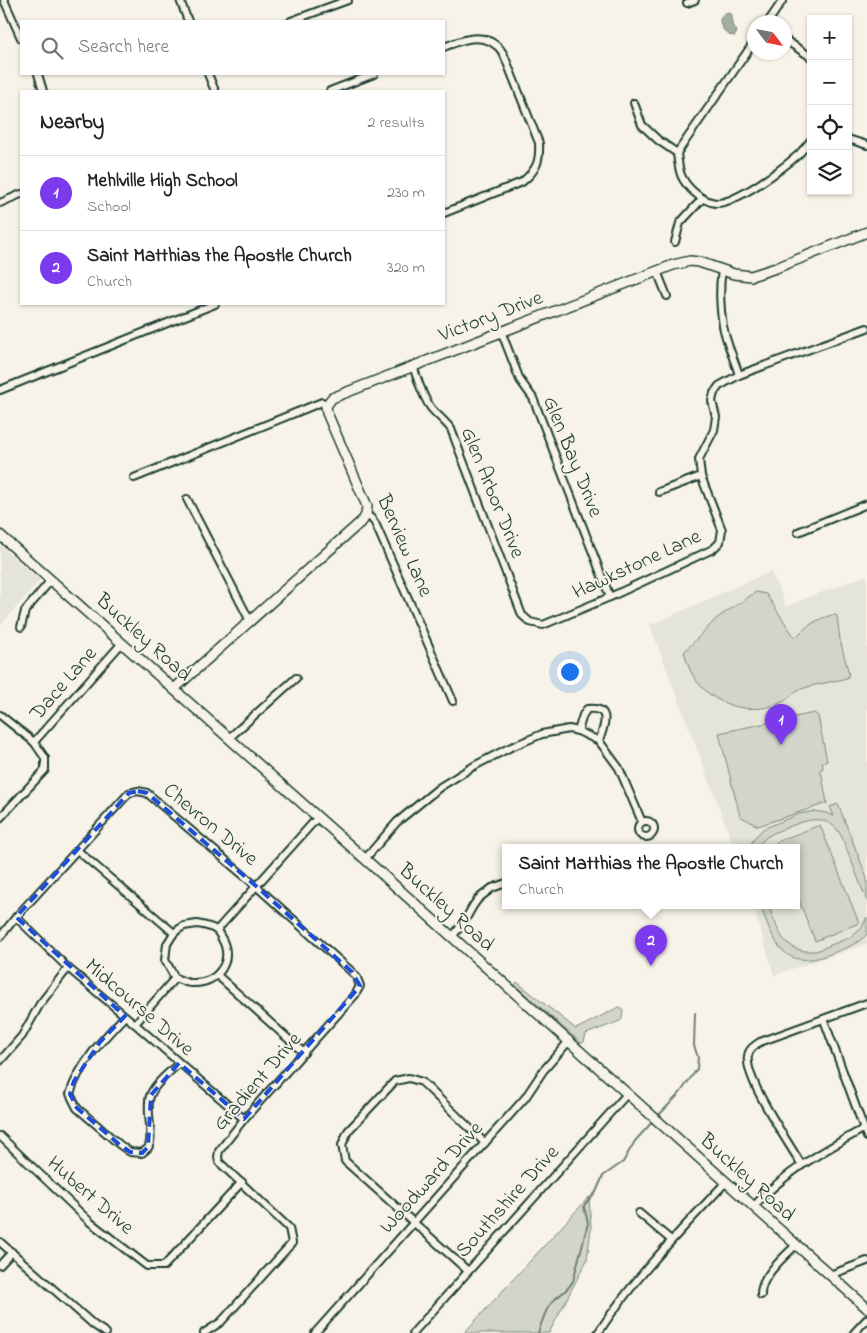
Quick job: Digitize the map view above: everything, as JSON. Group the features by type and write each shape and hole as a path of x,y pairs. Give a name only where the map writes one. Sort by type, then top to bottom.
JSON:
{"street":[{"path":"4,0 20,36"},
{"path":"180,0 188,20"},
{"path":"294,20 348,0"},
{"path":"687,3 695,0"},
{"path":"772,15 781,1"},
{"path":"445,47 463,39 474,38 486,40 497,46 504,55 540,143 540,155 536,165 531,174 522,182 445,213"},
{"path":"792,44 807,54"},
{"path":"747,52 677,153 678,169 685,184 702,199 716,203 731,199 750,190 785,165 807,145"},
{"path":"38,75 43,90"},
{"path":"208,75 215,90"},
{"path":"333,90 371,75"},
{"path":"634,103 642,125 658,140 677,153"},
{"path":"852,140 867,145"},
{"path":"0,203 20,194"},
{"path":"675,242 680,223 702,199"},
{"name":"Victory Drive","path":"134,478 287,415 322,402 327,404 338,395 674,265 690,261 699,262 743,276 751,276 761,274 867,232"},
{"path":"722,270 720,305 723,327 739,375"},
{"path":"657,271 667,296"},
{"path":"0,390 213,305"},
{"name":"Hawkstone Lane","path":"543,625 610,597 713,549 720,542 722,530 701,476 699,458 714,430 716,416 712,401 714,393 719,386 739,375 867,328"},
{"name":"Glen Bay Drive","path":"501,331 520,380 533,398 610,597"},
{"name":"Glen Arbor Drive","path":"413,366 430,406 451,429 522,615 530,622 543,625"},
{"name":"Berview Lane","path":"327,404 330,422 368,506 366,515 375,523 453,701"},
{"path":"659,492 701,476"},
{"path":"187,499 250,620"},
{"path":"798,532 867,504"},
{"path":"174,689 363,520 366,515"},
{"name":"Buckley Road","path":"0,535 867,1308"},
{"path":"21,627 25,611 51,580"},
{"name":"Dace Lane","path":"0,818 45,770 45,758 34,742 122,643"},
{"path":"229,738 296,678"},
{"path":"578,731 583,715 587,710 600,710 605,722 599,741"},
{"path":"0,715 34,742"},
{"path":"365,859 397,822 440,787 474,766 509,748 542,734 570,729 599,741 619,768 642,822"},
{"name":"Chevron Drive","path":"0,937 16,917 130,793 138,791 147,793 256,886 352,972 360,986"},
{"path":"217,930 318,817"},
{"path":"77,850 174,933"},
{"path":"452,937 478,899 492,888 502,884"},
{"name":"Midcourse Drive","path":"16,917 68,968 244,1119"},
{"path":"197,924 217,930 226,947 225,964 218,974 206,981 195,984 175,978 165,960 167,944 174,933 184,926 197,924"},
{"path":"0,1061 22,1036 40,1004 68,968"},
{"path":"218,974 304,1053"},
{"path":"135,1024 175,978"},
{"name":"Gradient Drive","path":"204,1333 221,1322 292,1243 289,1228 219,1162 219,1151 244,1119 356,995 360,986"},
{"path":"802,1164 761,1098 748,1066 748,1056 751,1048 760,1042 867,1003"},
{"path":"125,1016 100,1042 74,1081 70,1094 77,1108 130,1152 142,1153 148,1147 151,1132 148,1102 155,1087 179,1063"},
{"path":"824,1020 867,1137"},
{"name":"Woodward Drive","path":"315,1333 525,1098 543,1070 569,1041"},
{"path":"468,1271 345,1161 342,1145 348,1131 396,1081 409,1078 422,1082 485,1143"},
{"name":"Southshire Drive","path":"413,1333 627,1094"},
{"path":"753,1207 775,1184 802,1164 863,1129"},
{"name":"Hubert Drive","path":"0,1136 90,1222 147,1266 164,1266 242,1182"},
{"path":"598,1333 612,1311 671,1240 726,1182"},
{"path":"639,1213 671,1240"},
{"path":"0,1242 94,1325 106,1333"},
{"path":"761,1295 762,1286 766,1278 796,1245"},
{"path":"0,1265 12,1252"},
{"path":"830,1275 867,1261"},
{"path":"854,1333 867,1319"}],"highlighted area":[{"path":"138,791 147,793 256,886 352,972 360,986 244,1119 179,1063 151,1095 148,1147 142,1153 130,1152 77,1108 70,1094 74,1081 100,1042 125,1016 16,917 129,793"}],"shaded area":[{"path":"725,13 732,15 732,25 737,31 735,36 729,35 721,24 720,18"},
{"path":"0,545 40,580 0,626"},
{"path":"771,571 786,606 867,575 867,944 774,975 754,909 800,909 800,844 733,844 650,625"},
{"path":"756,592 766,594 795,638 817,621 832,615 837,616 840,640 849,674 847,678 799,690 783,702 761,708 739,707 718,700 709,694 694,677 684,652 717,618"},
{"path":"814,713 818,716 827,761 822,763 823,768 820,770 827,803 758,826 740,816 719,733"},
{"path":"838,804 867,878 867,901 842,837 836,829 824,821 810,820 802,822 770,835 760,844 751,844 763,829 799,814 815,811 834,816 830,807"},
{"path":"820,825 859,923 815,941 800,903 800,844 777,844 776,842"},
{"path":"762,909 770,909 779,932 784,940 794,948 804,951 816,951 851,937 861,929 867,917 867,934 860,940 833,953 816,958 803,959 792,957 783,951 771,932"},
{"path":"517,982 576,1029 619,1007 623,1009 622,1019 586,1034 584,1042 581,1043 515,985"},
{"path":"589,1197 591,1229 587,1260 549,1333 464,1333"}],"waterway":[{"path":"657,1117 680,1093 697,1069 698,1057 694,1046 695,1013"},
{"path":"538,1333 550,1304 573,1281 588,1223 585,1204 596,1192 603,1176 623,1162 635,1141 654,1120"}],"place":[{"name":"Mehlville High School","path":"781,745"},
{"name":"Saint Matthias the Apostle Church","path":"651,966"}]}
